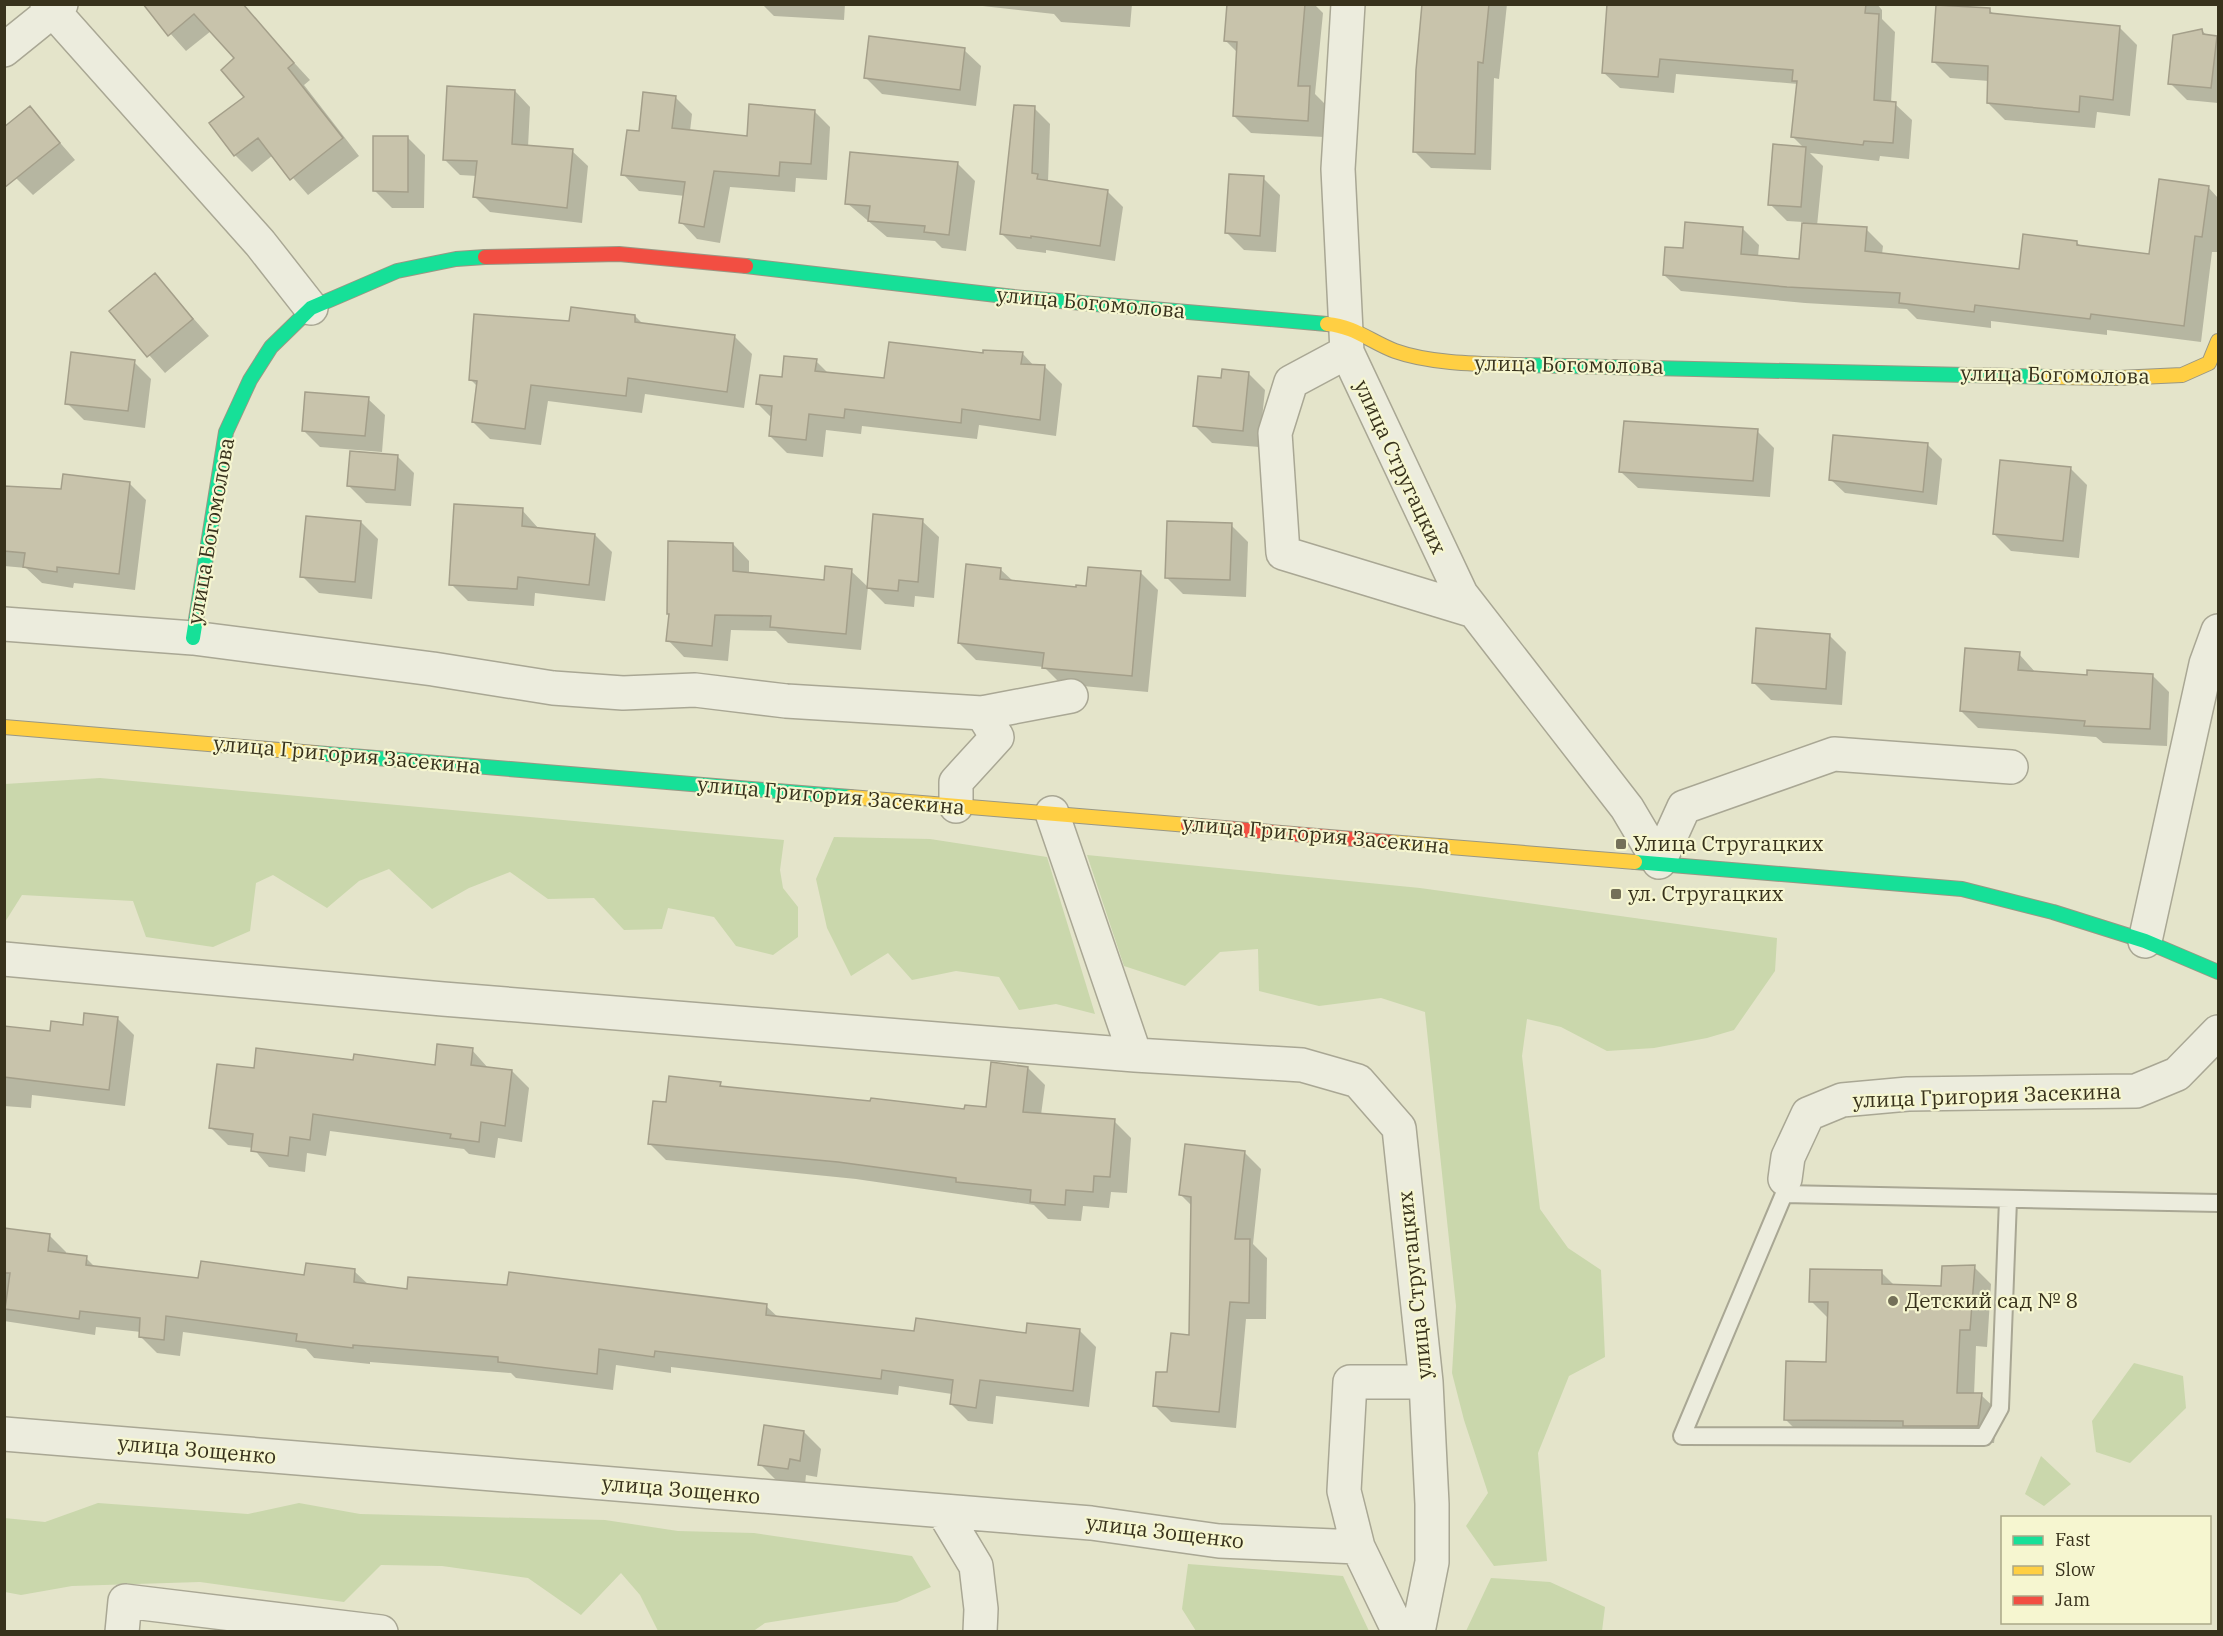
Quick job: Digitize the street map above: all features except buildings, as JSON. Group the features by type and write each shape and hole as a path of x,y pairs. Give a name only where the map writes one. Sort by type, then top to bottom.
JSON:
{"street":[{"name":"улица Стругацких","path":"1348,4 1338,169 1346,339 1461,594 1627,808 1659,862"},
{"path":"4,50 54,7 260,243 310,308"},
{"name":"улица Богомолова","path":"193,638 226,432 250,380 271,347 310,308 397,271 456,259 534,254 619,254 738,265 1346,339 1466,364 2118,378 2182,375 2209,363 2218,341"},
{"path":"1346,339 1291,382 1275,433 1283,553 1474,611"},
{"path":"4,624 193,638 433,669 553,688 623,693 694,690 786,701 982,713 1071,696"},
{"path":"2145,941 2206,664 2218,631"},
{"path":"956,806 956,782 997,737 982,713"},
{"name":"улица Григория Засекина","path":"4,726 1962,889 2053,912 2145,941 2218,972"},
{"path":"1659,862 1684,807 1834,754 2011,767"},
{"path":"4,959 454,1000 1135,1055 1052,813"},
{"name":"улица Григория Засекина","path":"1784,1187 1788,1157 1808,1114 1842,1100 1908,1094 2136,1091 2177,1074 2218,1032"},
{"name":"улица Стругацких","path":"1135,1055 1302,1065 1358,1081 1399,1128 1426,1382 1432,1562 1418,1632"},
{"path":"1399,1632 1358,1548 1344,1491 1350,1382 1426,1382"},
{"name":"улица Зощенко","path":"4,1434 1091,1523 1219,1541 1358,1548"},
{"path":"943,1511 976,1566 981,1609 980,1632"},
{"path":"124,1616 381,1632"}],"lane":[{"path":"2008,1200 2000,1408 1984,1437 1682,1436 1784,1187 2008,1200 2218,1203"}],"green space":[{"path":"100,778 784,840 780,870 783,888 798,907 798,937 773,955 736,946 714,917 668,908 662,929 624,930 594,898 548,899 510,872 469,888 432,909 389,869 359,881 327,908 273,875 256,883 250,931 213,947 146,937 133,901 22,895 5,922 5,784"},
{"path":"834,837 930,839 1047,857 1095,1014 1056,1004 1019,1010 999,977 956,971 912,980 888,953 851,976 827,928 816,879"},
{"path":"1087,855 1420,888 1777,938 1775,971 1734,1030 1707,1038 1654,1048 1607,1051 1561,1027 1527,1019 1522,1056 1540,1209 1568,1248 1601,1270 1605,1357 1569,1376 1538,1453 1547,1561 1494,1566 1466,1526 1488,1493 1464,1420 1452,1373 1456,1306 1425,1012 1381,998 1319,1006 1259,991 1258,949 1220,952 1185,986 1124,966"},
{"path":"2134,1363 2183,1376 2186,1408 2130,1463 2096,1452 2092,1421"},
{"path":"2041,1456 2071,1484 2044,1506 2025,1494"},
{"path":"98,1503 248,1514 299,1503 360,1514 605,1520 678,1531 754,1533 912,1556 931,1587 897,1602 765,1623 752,1632 658,1631 640,1595 621,1573 581,1615 528,1578 442,1566 381,1565 344,1602 200,1582 72,1586 21,1595 5,1592 4,1518 45,1522"},
{"path":"1188,1564 1343,1576 1369,1631 1196,1631 1182,1609"},
{"path":"1491,1578 1550,1582 1605,1607 1602,1631 1466,1631"}],"traffic: fast":[{"path":"193,638 226,432 250,380 271,347 311,308 397,271 456,259 485,257"},
{"path":"746,266 1014,297 1327,324"},
{"path":"1519,365 2051,377"},
{"path":"315,753 850,797"},
{"path":"1635,862 1962,889 2053,912 2145,941 2218,972"}],"traffic: slow":[{"path":"1327,324 1346,328 1395,351 1424,359 1519,365"},
{"path":"2051,377 2118,378 2182,375 2209,363 2218,341"},
{"path":"4,727 315,753"},
{"path":"850,797 1188,825"},
{"path":"1389,842 1635,862"}],"traffic: jam":[{"path":"485,257 619,254 746,266"},
{"path":"1188,825 1389,842"}],"place":[{"name":"Улица Стругацких","path":"1621,844"},
{"name":"ул. Стругацких","path":"1616,894"},
{"name":"Детский сад № 8","path":"1893,1301"}]}
